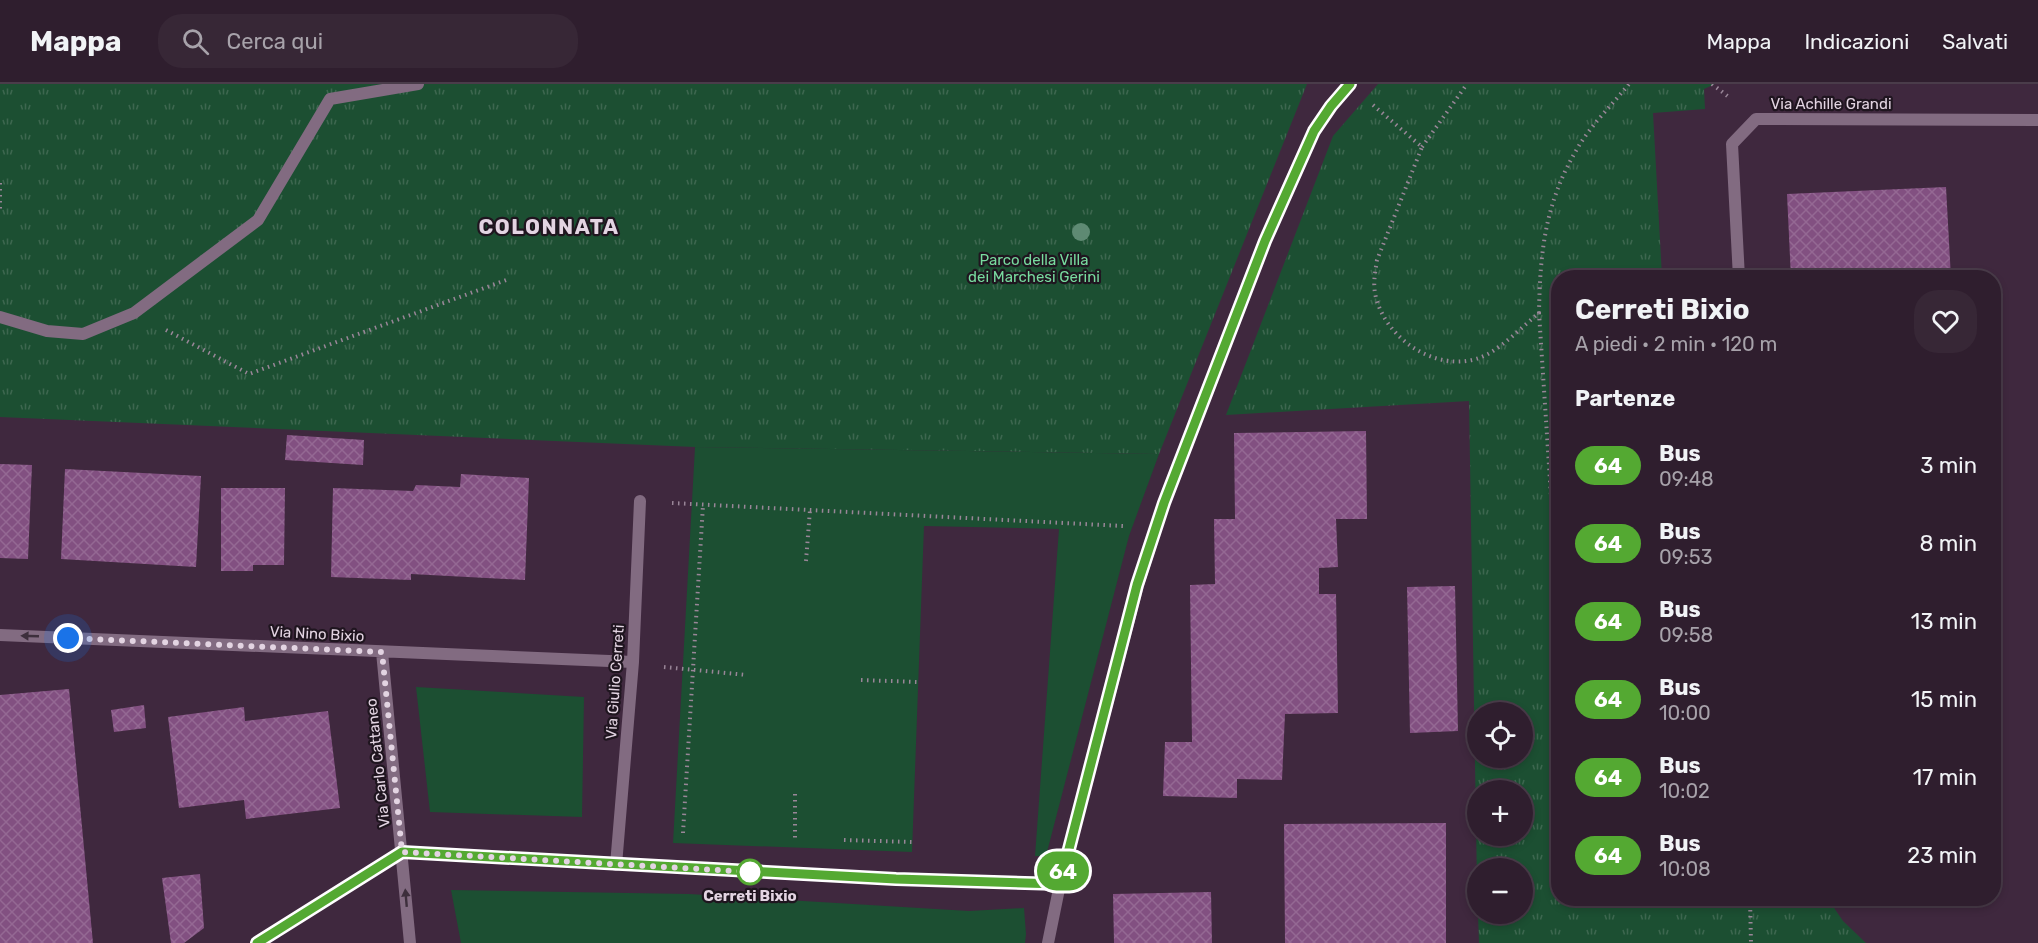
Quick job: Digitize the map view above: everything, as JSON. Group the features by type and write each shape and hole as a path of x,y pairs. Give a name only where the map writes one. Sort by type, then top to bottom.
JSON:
{"street":[{"path":"0,317 47,331 83,334 134,313 258,220 330,99 418,84"},
{"path":"1048,943 1060,884 1137,585 1164,503 1265,241 1300,161 1314,131 1331,106 1350,85"},
{"name":"Via Achille Grandi","path":"1739,270 1732,144 1756,119 2038,120"},
{"name":"Via Giulio Cerreti","path":"616,865 633,662 640,501"},
{"name":"Via Nino Bixio","path":"0,635 633,662"},
{"name":"Via Carlo Cattaneo","path":"382,652 410,943"},
{"path":"257,943 402,852 896,879 1060,884"}],"path":[{"path":"1467,84 1422,147 1377,260 1373,279 1377,303 1388,324 1404,341 1423,354 1445,360 1463,361 1488,354 1539,313"},
{"path":"1551,496 1539,313 1542,249 1548,217 1561,179 1578,147 1629,84"},
{"path":"1350,85 1422,147"},
{"path":"0,183 0,213"},
{"path":"134,313 249,374 509,279"},
{"path":"640,501 1132,527"},
{"path":"682,833 703,505"},
{"path":"806,561 810,510"},
{"path":"633,662 747,675"},
{"path":"861,680 918,682"},
{"path":"795,794 795,839 806,839"},
{"path":"841,840 912,842"},
{"path":"1750,906 1750,943"}],"green space":[{"name":"Parco della Villa dei Marchesi Gerini","path":"0,84 1307,84 1159,454 695,447 0,417"},
{"path":"1378,84 1715,84 1704,89 1705,109 1653,113 1662,270 1551,270 1551,906 1833,906 1843,921 1866,943 1479,943 1478,924 1533,924 1533,858 1477,858 1476,846 1533,846 1533,780 1475,780 1475,768 1533,768 1533,702 1474,702 1469,401 1226,415 1333,136"},
{"path":"695,447 1159,454 1129,536 1046,856 1035,856 1059,529 924,526 912,852 673,843"},
{"path":"416,687 584,697 582,817 430,812"},
{"path":"451,890 689,894 969,911 1024,908 1026,934 1025,943 461,943"}],"building":[{"path":"1946,187 1951,270 1791,270 1787,194"},
{"path":"1366,431 1367,519 1336,519 1338,567 1319,568 1319,594 1336,594 1338,713 1285,714 1282,780 1237,779 1237,798 1163,796 1165,742 1192,742 1190,585 1215,584 1214,519 1235,519 1234,433"},
{"path":"287,435 364,440 363,465 285,460"},
{"path":"0,464 32,465 28,559 0,558"},
{"path":"65,469 201,476 196,567 61,559"},
{"path":"461,474 529,478 525,580 411,574 411,580 331,577 333,488 413,491 416,485 460,487"},
{"path":"221,488 285,488 284,565 253,565 253,571 221,571"},
{"path":"1455,586 1458,731 1410,733 1407,587"},
{"path":"69,689 93,943 0,943 0,695"},
{"path":"144,705 146,728 114,732 111,710"},
{"path":"244,707 245,721 328,711 340,808 246,819 244,800 179,808 168,717"},
{"path":"1446,823 1446,943 1285,943 1284,824"},
{"path":"200,874 204,928 184,943 171,943 162,878"},
{"path":"1211,892 1212,943 1114,943 1113,894"}],"bus line":[{"name":"64","path":"257,943 402,852 896,879 1060,884 1137,585 1164,503 1265,241 1314,131 1350,84"}],"place":[{"name":"Cerreti Bixio","path":"750,872"}],"district":[{"name":"COLONNATA","path":"549,227"}],"route":[{"path":"68,638 382,652 402,852 752,872 750,872"}]}
